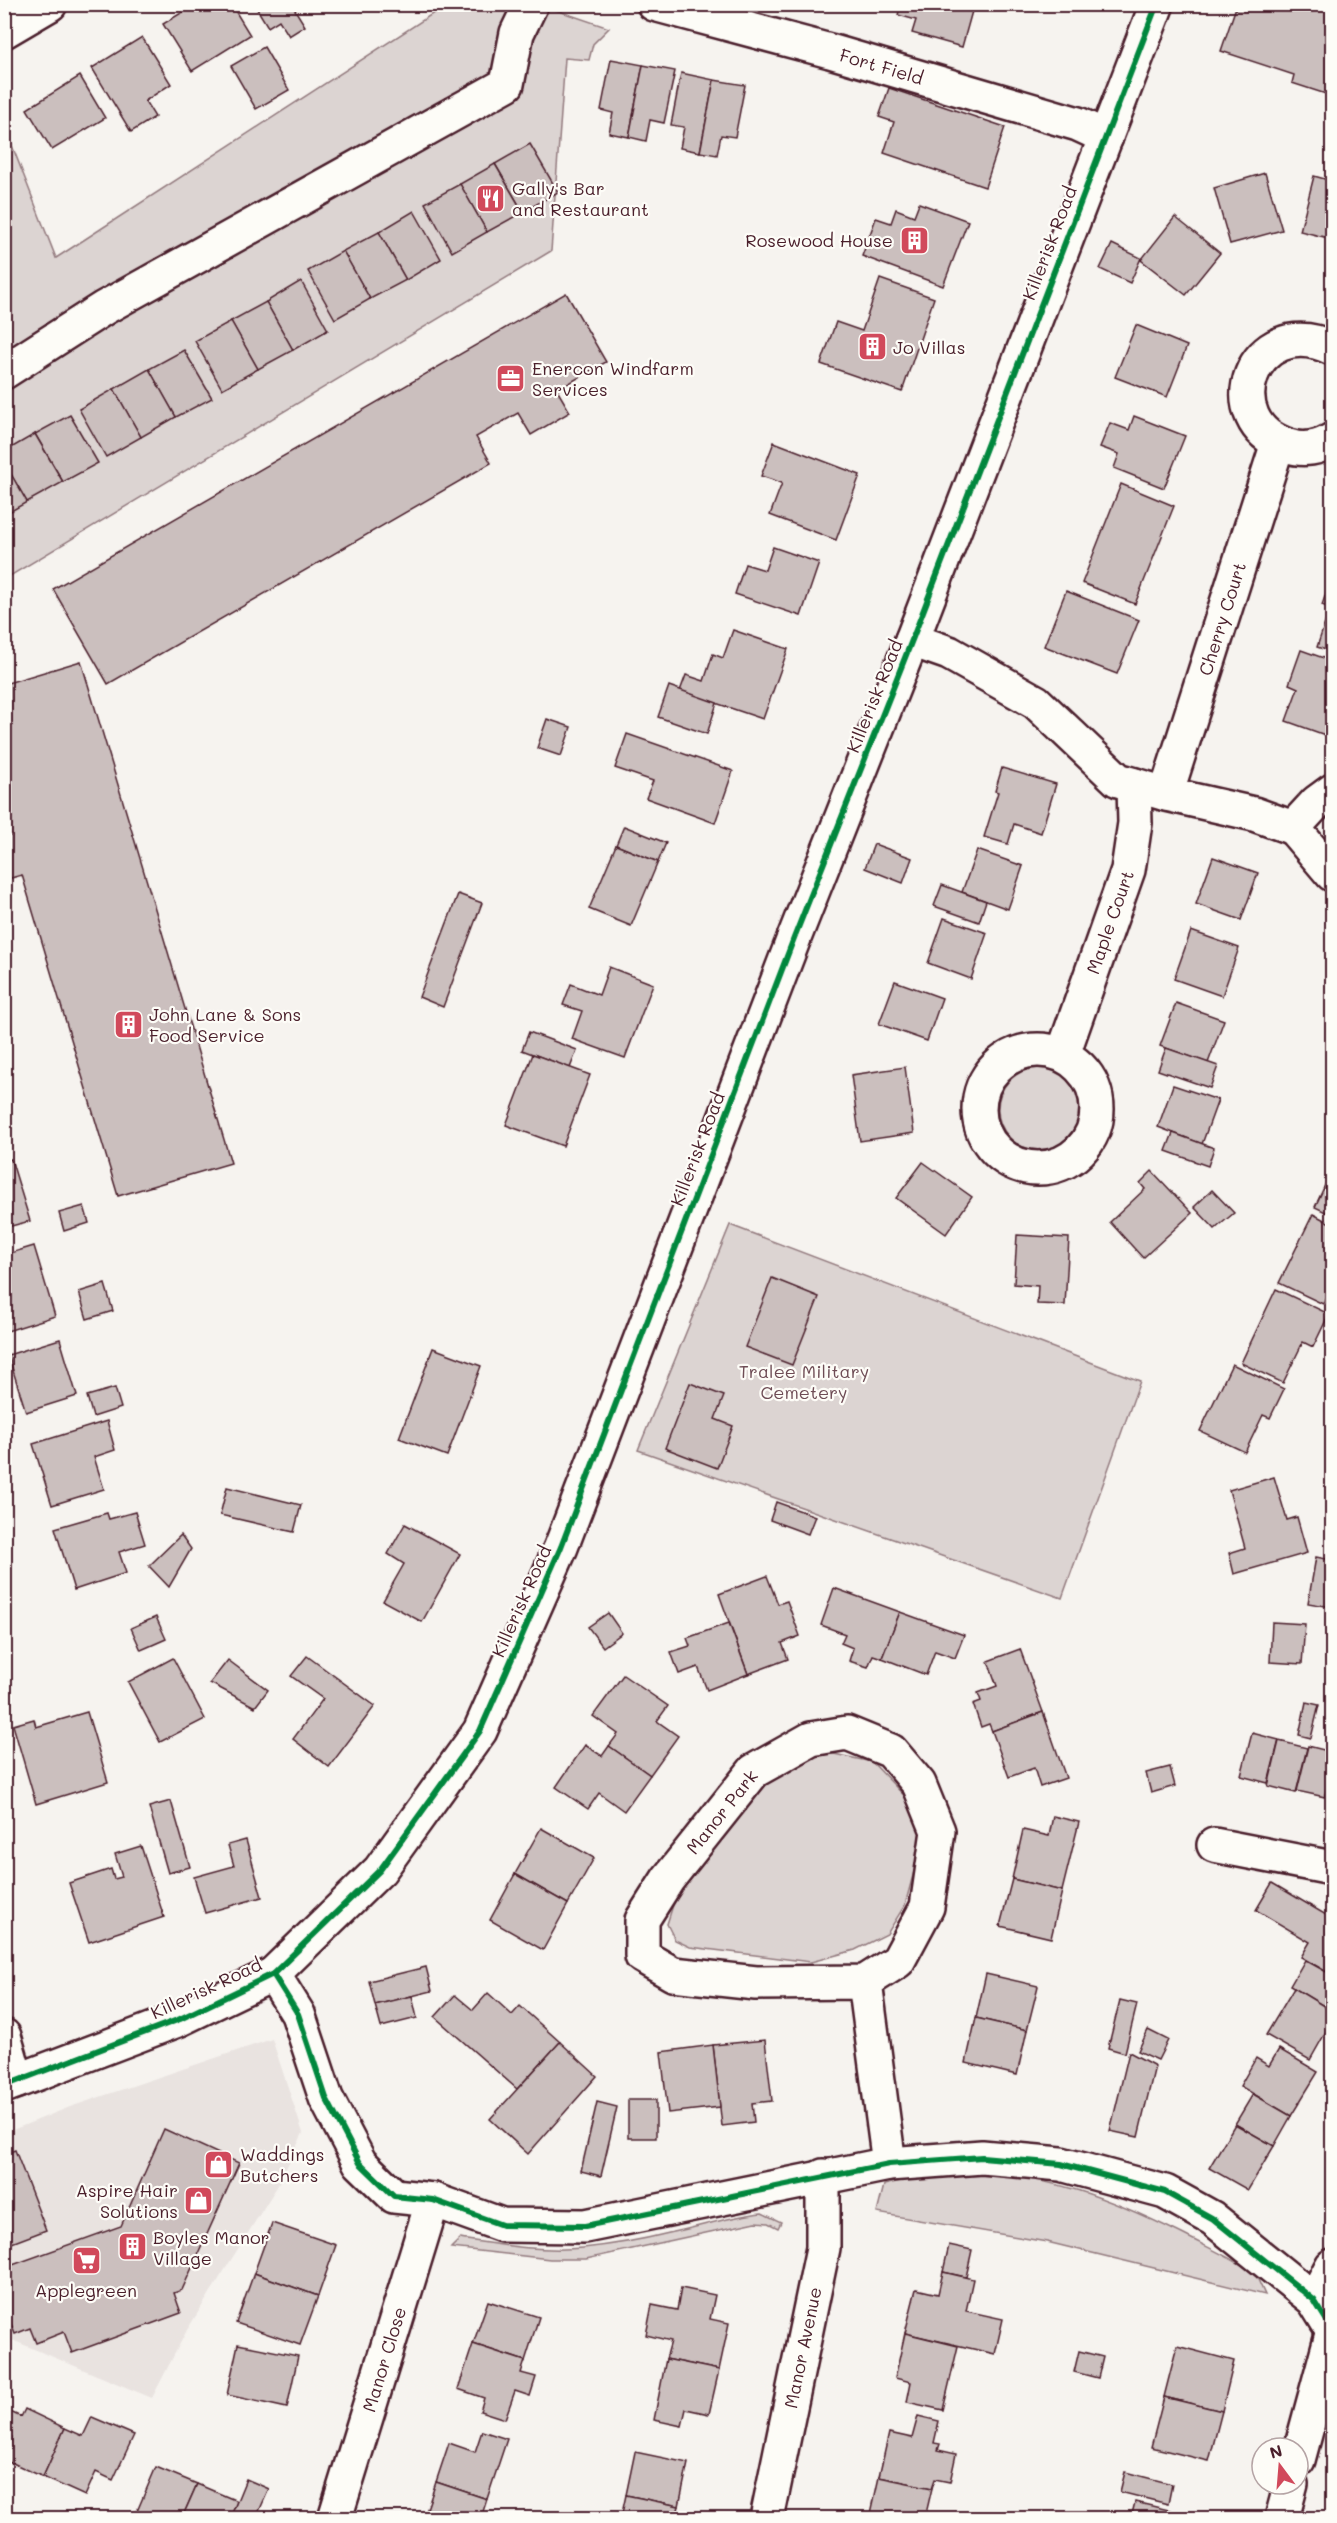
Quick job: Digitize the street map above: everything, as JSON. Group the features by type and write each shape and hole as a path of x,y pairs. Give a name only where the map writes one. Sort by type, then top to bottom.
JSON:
{"street":[{"path":"4,31 50,4"},
{"path":"4,372 104,308 507,84 517,33 531,4"},
{"name":"Fort Field","path":"654,4 830,51 1077,124 1106,137"},
{"name":"Killerisk Road","path":"11,2084 180,2019 273,1974 380,1870 480,1731 561,1547 748,1057 912,640 1157,4"},
{"path":"1332,348 1317,341 1298,339 1271,348 1258,362 1247,391 1250,410 1258,427 1278,443 1296,449 1312,448 1332,440"},
{"name":"Cherry Court","path":"1166,794 1278,443"},
{"path":"912,640 949,652 1036,702 1118,780 1166,794 1254,814 1293,828 1332,874"},
{"name":"Maple Court","path":"1063,1054 1128,870 1135,823 1134,785"},
{"path":"1293,828 1317,802 1332,791"},
{"name":"Manor Park","path":"847,1732 891,1752 919,1784 938,1831 927,1906 898,1961 865,1982 756,1983 673,1974 642,1956 642,1920 668,1879 753,1771 811,1739 847,1732"},
{"path":"1214,1845 1332,1868"},
{"path":"273,1974 298,2014 326,2098 360,2163 394,2196 433,2199 502,2225 585,2226 890,2164 982,2157 1061,2164 1165,2192 1212,2218 1314,2300 1332,2329"},
{"path":"865,1982 890,2164"},
{"path":"4,2036 11,2084"},
{"name":"Manor Avenue","path":"767,2518 823,2248 823,2176"},
{"name":"Manor Close","path":"335,2518 433,2199"},
{"path":"1314,2300 1332,2266"},
{"path":"1304,2436 1332,2334"},
{"path":"1282,2518 1288,2496"}],"shaded area":[{"path":"272,2039 303,2133 278,2185 187,2330 152,2398 5,2337 5,2133 70,2107"}],"green space":[{"path":"446,5 529,5 530,8 550,8 609,28 593,44 589,60 565,58 551,251 5,579 4,125 56,258"},
{"path":"1039,1068 1055,1072 1068,1080 1076,1093 1080,1109 1076,1125 1068,1138 1055,1146 1039,1150 1023,1146 1010,1138 1002,1125 998,1109 1002,1093 1010,1080 1023,1072"},
{"name":"Tralee Military Cemetery","path":"730,1225 1140,1381 1062,1598 638,1450"},
{"path":"829,1753 872,1762 916,1808 923,1838 905,1905 887,1934 855,1950 811,1962 690,1947 675,1940 667,1924 676,1896 778,1770 798,1759"},
{"path":"968,2173 1027,2178 1104,2199 1155,2221 1237,2262 1255,2273 1265,2295 1047,2242 877,2213 884,2185 913,2178"},
{"path":"762,2213 781,2222 778,2228 768,2223 756,2222 586,2259 550,2259 451,2248 460,2239 537,2248 594,2247"}],"building":[{"path":"196,4 231,4 250,35 192,71 163,24"},
{"path":"254,4 304,4 295,10 305,26 289,36 279,20 268,27"},
{"path":"901,4 974,4 962,47 912,33 916,20 898,15"},
{"path":"1237,4 1332,4 1332,96 1292,83 1294,75 1221,51"},
{"path":"142,37 171,84 145,101 155,117 131,132 92,68"},
{"path":"264,47 289,90 256,109 231,66"},
{"path":"611,59 643,65 629,137 609,133 613,113 601,110"},
{"path":"643,65 675,71 664,123 650,120 646,141 629,137"},
{"path":"681,73 714,80 700,152 680,148 684,127 671,125"},
{"path":"80,76 105,118 52,150 27,109"},
{"path":"714,80 745,85 735,137 721,135 717,155 700,152"},
{"path":"889,88 1005,127 985,187 884,153 894,122 879,117"},
{"name":"Gally's Bar and Restaurant","path":"530,144 558,192 523,212 495,164"},
{"name":"Gally's Bar and Restaurant","path":"495,164 523,212 487,232 460,184"},
{"path":"1265,173 1282,230 1230,244 1214,188"},
{"path":"1314,176 1332,181 1332,239 1300,231"},
{"name":"Gally's Bar and Restaurant","path":"460,184 487,232 452,252 425,203"},
{"name":"Rosewood House","path":"919,203 968,221 943,286 862,256 876,218 891,223 896,209 914,216"},
{"path":"414,211 441,259 406,280 379,232"},
{"path":"1175,217 1220,253 1186,295 1141,260"},
{"path":"379,232 406,280 370,299 343,251"},
{"path":"1112,244 1141,258 1130,283 1100,269"},
{"path":"343,251 370,299 335,319 308,271"},
{"name":"Jo Villas","path":"880,279 934,298 902,392 821,364 836,322 862,331"},
{"path":"301,281 328,330 293,350 266,302"},
{"path":"566,293 606,362 557,390 570,412 531,435 518,413 476,437 491,463 108,684 53,589"},
{"path":"266,302 293,350 258,369 231,321"},
{"path":"231,321 258,369 222,389 195,341"},
{"path":"1136,325 1187,346 1167,397 1115,377"},
{"path":"184,350 212,398 176,417 149,369"},
{"path":"149,369 176,417 141,437 114,389"},
{"path":"114,389 141,437 106,457 79,409"},
{"path":"70,415 98,463 63,482 35,434"},
{"path":"1134,416 1185,436 1164,488 1114,468 1119,454 1100,447 1110,423 1129,430"},
{"path":"35,434 63,482 27,502 4,462 4,452"},
{"path":"774,442 860,475 836,540 770,515 782,483 761,476"},
{"path":"4,462 27,502 4,515"},
{"path":"1121,484 1174,506 1135,604 1082,583"},
{"path":"773,547 819,563 801,616 735,594 745,564 765,570"},
{"path":"1332,576 1332,652 1317,647 1330,608 1322,605"},
{"path":"1066,591 1139,620 1117,674 1044,646"},
{"path":"733,630 788,649 763,719 680,691 686,675 704,681 713,654 723,658"},
{"path":"1301,650 1332,661 1332,721 1328,736 1286,721 1298,688 1289,684"},
{"name":"John Lane & Sons Food Service","path":"81,661 231,1163 118,1196 22,875 4,880 4,837 10,836 4,816 4,684"},
{"path":"669,686 717,703 707,734 658,717"},
{"path":"547,719 571,727 561,756 537,748"},
{"path":"627,734 733,771 715,823 646,798 653,781 615,768"},
{"path":"1002,768 1056,784 1041,833 1014,824 1008,844 984,837 998,792 995,791"},
{"path":"624,826 666,843 658,862 616,845"},
{"path":"874,844 912,858 903,883 865,868"},
{"path":"616,845 658,862 631,926 589,909"},
{"path":"977,850 1023,866 1008,909 962,892"},
{"path":"1213,857 1258,873 1241,920 1196,904"},
{"path":"942,885 986,901 979,922 934,906"},
{"path":"458,894 482,903 443,1007 419,997"},
{"path":"944,918 987,933 971,979 928,963"},
{"path":"1191,931 1239,948 1222,996 1174,979"},
{"path":"609,967 653,984 625,1058 572,1039 582,1011 563,1005 571,984 599,995"},
{"path":"895,981 942,998 927,1041 879,1024"},
{"path":"1176,1003 1224,1020 1208,1063 1160,1046"},
{"path":"529,1032 577,1050 570,1068 522,1050"},
{"path":"1166,1048 1218,1066 1210,1088 1158,1070"},
{"path":"533,1054 590,1075 563,1146 506,1125"},
{"path":"905,1067 914,1133 860,1141 851,1075"},
{"path":"1173,1085 1218,1100 1202,1144 1158,1127"},
{"path":"1173,1133 1214,1148 1208,1166 1166,1151"},
{"path":"11,1159 30,1221 4,1228 4,1161"},
{"path":"923,1162 972,1197 946,1234 896,1198"},
{"path":"1332,1170 1332,1215 1315,1207"},
{"path":"1152,1171 1192,1213 1143,1258 1110,1222 1145,1189 1140,1183"},
{"path":"1212,1190 1234,1213 1215,1229 1194,1207"},
{"path":"84,1206 89,1223 64,1231 59,1213"},
{"path":"1313,1214 1332,1224 1332,1285 1323,1304 1279,1283"},
{"path":"1017,1235 1069,1238 1065,1305 1037,1304 1038,1286 1014,1284"},
{"path":"34,1246 55,1316 4,1332 4,1255"},
{"path":"772,1278 819,1297 792,1365 745,1347"},
{"path":"105,1284 113,1311 87,1319 79,1292"},
{"path":"1276,1289 1329,1314 1313,1347 1303,1342 1283,1383 1241,1363"},
{"path":"60,1339 77,1396 26,1412 8,1355"},
{"path":"433,1348 481,1366 447,1456 399,1438"},
{"path":"1232,1364 1284,1389 1270,1418 1263,1415 1245,1452 1200,1431"},
{"path":"690,1383 724,1396 715,1419 733,1426 717,1468 665,1448"},
{"path":"115,1388 121,1408 93,1417 87,1396"},
{"path":"107,1421 115,1450 94,1457 104,1489 52,1505 33,1444"},
{"path":"1274,1477 1287,1520 1297,1517 1307,1553 1234,1574 1229,1553 1245,1548 1229,1490"},
{"path":"227,1487 301,1505 294,1532 220,1515"},
{"path":"776,1502 815,1516 808,1534 770,1520"},
{"path":"135,1512 145,1544 119,1552 126,1573 74,1590 55,1528 107,1513 109,1519"},
{"path":"405,1524 460,1554 422,1622 383,1601 404,1564 388,1554"},
{"path":"181,1535 191,1549 169,1587 149,1566"},
{"path":"1316,1557 1332,1560 1332,1607 1308,1603"},
{"path":"767,1576 778,1604 787,1601 800,1636 782,1643 788,1659 748,1674 719,1594"},
{"path":"834,1588 900,1612 882,1658 873,1655 868,1667 849,1661 853,1648 841,1643 845,1634 821,1625"},
{"path":"900,1612 964,1635 955,1658 935,1651 926,1675 882,1658"},
{"path":"608,1613 622,1633 603,1647 588,1627"},
{"path":"156,1617 166,1639 141,1650 131,1628"},
{"path":"1272,1622 1305,1624 1302,1664 1270,1662"},
{"path":"729,1623 748,1674 707,1690 698,1667 679,1674 671,1652 690,1646 687,1638"},
{"path":"1020,1649 1043,1712 992,1731 989,1724 981,1727 973,1704 981,1701 978,1693 997,1686 988,1661"},
{"path":"307,1656 375,1706 329,1767 293,1739 323,1699 291,1676"},
{"path":"173,1658 205,1719 160,1742 128,1682"},
{"path":"228,1660 268,1690 255,1707 210,1683"},
{"path":"623,1675 668,1706 657,1721 678,1736 650,1775 609,1746 618,1734 593,1716"},
{"path":"1306,1702 1319,1705 1311,1738 1299,1735"},
{"path":"87,1712 108,1782 36,1804 13,1725 34,1719 36,1727"},
{"path":"1043,1712 1066,1778 1040,1787 1034,1768 1009,1777 992,1731"},
{"path":"1252,1733 1279,1740 1268,1783 1241,1776"},
{"path":"1279,1741 1307,1748 1296,1793 1268,1786"},
{"path":"585,1745 602,1756 609,1746 650,1775 624,1811 599,1793 588,1809 556,1787"},
{"path":"1308,1746 1332,1752 1332,1765 1325,1797 1297,1791"},
{"path":"1332,1765 1332,1797 1325,1795"},
{"path":"1170,1767 1175,1786 1151,1793 1146,1773"},
{"path":"171,1801 190,1867 168,1873 149,1807"},
{"path":"1053,1816 1079,1822 1062,1891 1012,1879 1023,1830 1049,1836"},
{"path":"541,1828 594,1858 568,1904 515,1874"},
{"path":"246,1840 262,1897 205,1913 194,1877 234,1866 228,1845"},
{"path":"141,1846 164,1917 89,1942 69,1883 111,1869 114,1879 122,1877 115,1854"},
{"path":"515,1874 568,1904 543,1950 490,1920"},
{"path":"1012,1879 1062,1891 1051,1938 1000,1926"},
{"path":"1272,1883 1326,1915 1332,1905 1332,1975 1301,1957 1310,1942 1256,1910"},
{"path":"1305,1960 1332,1975 1332,2011 1290,1986"},
{"path":"426,1967 432,1991 375,2005 369,1981"},
{"path":"986,1974 1038,1986 1027,2030 976,2018"},
{"path":"1294,1988 1332,2011 1332,2021 1310,2060 1266,2035"},
{"path":"488,1993 512,2015 520,2006 560,2042 517,2089 435,2017 455,1995 473,2010"},
{"path":"412,1996 417,2018 381,2027 375,2005"},
{"path":"1120,2000 1137,2004 1125,2053 1108,2048"},
{"path":"976,2018 1027,2030 1017,2075 966,2063"},
{"path":"1148,2030 1168,2040 1158,2060 1138,2051"},
{"path":"765,2040 772,2101 752,2103 754,2122 722,2126 713,2045"},
{"path":"560,2042 597,2076 528,2154 490,2119"},
{"path":"713,2045 720,2107 668,2113 661,2052"},
{"path":"1279,2049 1318,2072 1291,2116 1240,2086 1256,2058 1269,2066"},
{"path":"1129,2052 1155,2066 1138,2137 1110,2131"},
{"path":"1253,2094 1291,2116 1274,2146 1235,2124"},
{"path":"628,2100 656,2100 656,2138 628,2138"},
{"path":"597,2102 617,2107 601,2176 581,2171"},
{"path":"1235,2124 1274,2146 1248,2190 1209,2168"},
{"name":"Boyles Manor Village","path":"164,2129 239,2163 182,2290 174,2293 181,2313 72,2353 64,2332 36,2343 30,2328 15,2334 4,2306 4,2268 121,2226"},
{"path":"15,2150 46,2230 4,2246 4,2154"},
{"path":"272,2223 336,2245 318,2296 254,2273"},
{"path":"949,2245 972,2250 966,2277 943,2272"},
{"path":"943,2272 973,2279 966,2311 1003,2319 995,2354 905,2333 916,2289 938,2294"},
{"path":"254,2273 318,2296 300,2345 236,2323"},
{"path":"681,2288 715,2295 710,2319 729,2323 719,2370 666,2359 671,2341 646,2335 652,2305 677,2310"},
{"path":"488,2301 539,2317 525,2361 473,2344"},
{"path":"905,2333 958,2346 943,2410 907,2402 911,2382 895,2378"},
{"path":"238,2344 298,2356 287,2408 227,2395"},
{"path":"473,2344 525,2361 521,2373 536,2377 530,2396 515,2391 505,2419 480,2411 484,2398 458,2389"},
{"path":"1177,2346 1234,2361 1222,2411 1164,2397"},
{"path":"1079,2351 1103,2357 1098,2378 1074,2372"},
{"path":"666,2359 719,2370 709,2414 686,2409 682,2426 654,2420"},
{"path":"1164,2397 1222,2411 1209,2461 1151,2447"},
{"path":"4,2409 21,2417 25,2409 65,2428 43,2477 4,2459 12,2437 4,2433"},
{"path":"918,2416 939,2421 934,2443 940,2444 938,2450 956,2454 950,2482 935,2479 932,2488 879,2477 889,2433 912,2438"},
{"path":"92,2417 134,2435 113,2480 96,2472 85,2496 43,2477 65,2428 83,2436"},
{"path":"482,2431 507,2439 487,2499 436,2482 449,2443 475,2452"},
{"path":"635,2452 688,2463 679,2506 626,2495"},
{"path":"156,2467 197,2484 182,2518 135,2516"},
{"path":"1125,2472 1172,2484 1168,2504 1120,2492"},
{"path":"879,2477 932,2488 925,2518 870,2518"},
{"path":"246,2479 269,2489 256,2518 230,2518"},
{"path":"436,2482 487,2499 481,2518 424,2518"},
{"path":"197,2484 237,2501 230,2518 182,2518"},
{"path":"626,2495 679,2506 676,2518 621,2518"},
{"path":"1135,2502 1190,2515 1189,2518 1131,2518"}],"cycle path":[{"path":"4,2086 180,2019 273,1974 380,1870 480,1731 561,1547 794,938 912,640 1157,4"},
{"path":"273,1974 298,2014 326,2098 360,2163 394,2196 433,2200 502,2225 585,2226 889,2164 982,2157 1061,2164 1165,2192 1212,2218 1314,2300 1332,2329"}],"place":[{"name":"Gally's Bar and Restaurant","path":"491,198"},
{"name":"Rosewood House","path":"914,240"},
{"name":"Jo Villas","path":"872,347"},
{"name":"Enercon Windfarm Services","path":"511,378"},
{"name":"John Lane & Sons Food Service","path":"128,1024"},
{"name":"Waddings Butchers","path":"219,2164"},
{"name":"Aspire Hair Solutions","path":"199,2200"},
{"name":"Boyles Manor Village","path":"132,2247"},
{"name":"Applegreen","path":"86,2261"}]}
